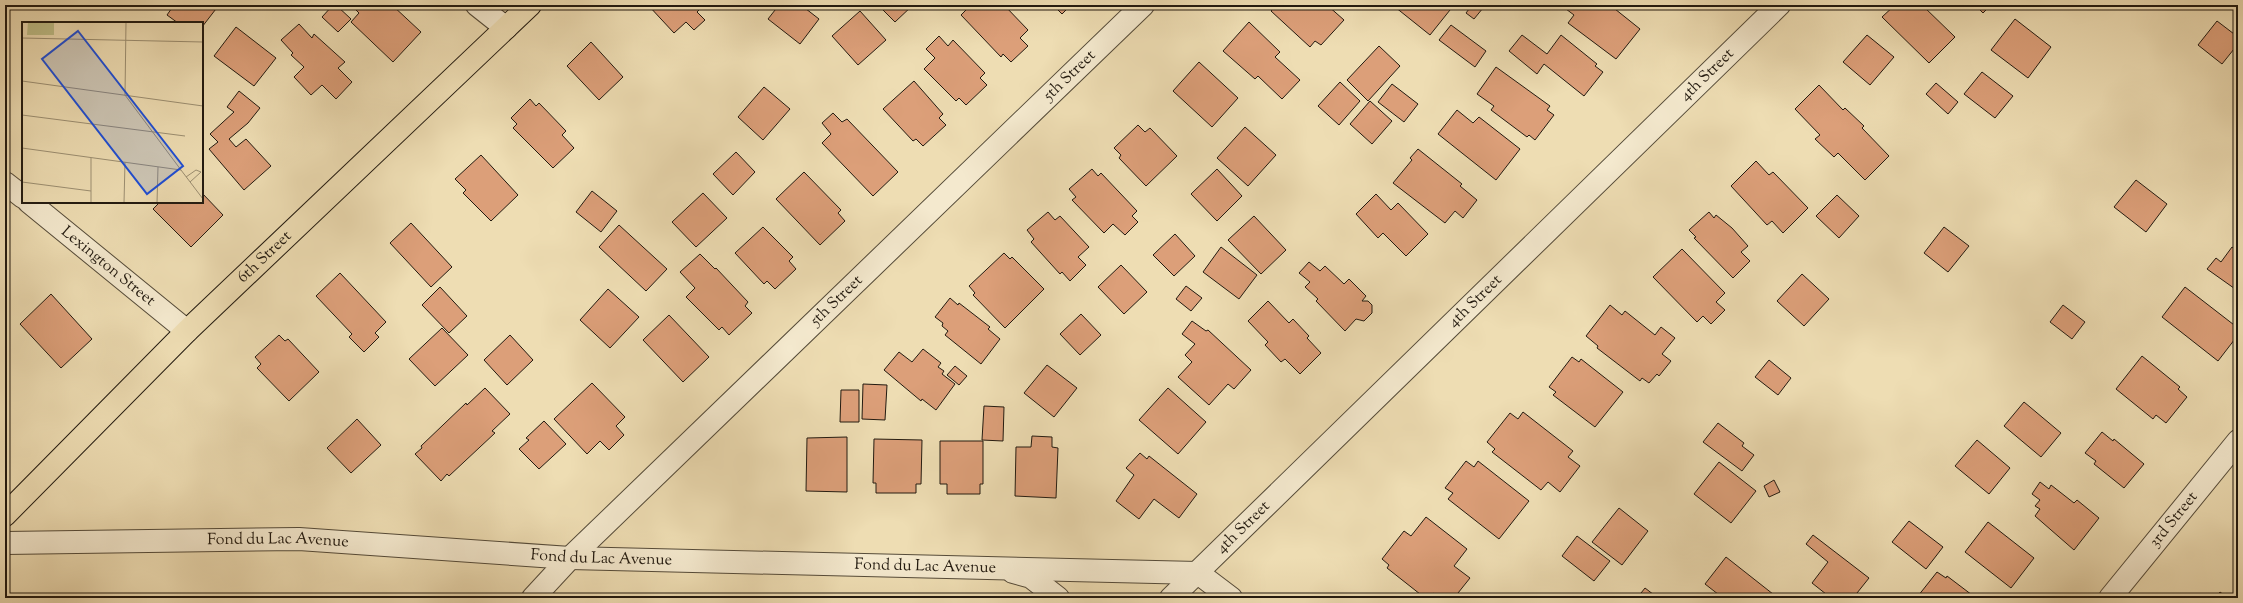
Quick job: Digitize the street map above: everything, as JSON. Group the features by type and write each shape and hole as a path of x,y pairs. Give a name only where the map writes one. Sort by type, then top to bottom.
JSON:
{"main road":[{"name":"6th Street","path":"5,515 187,331 530,5"}],"street":[{"path":"477,5 506,28"},
{"name":"5th Street","path":"533,598 570,558 1143,5"},
{"name":"4th Street","path":"1171,598 1779,5"},
{"path":"5,182 22,196"},
{"name":"Lexington Street","path":"30,203 187,331"},
{"name":"3rd Street","path":"2110,598 2238,441"},
{"name":"Fond du Lac Avenue","path":"5,543 300,540 570,558 1198,573"},
{"path":"1001,568 1031,577 1058,598"},
{"path":"1198,573 1231,598"}],"building":[{"path":"174,5 219,5 203,26 203,22 177,22 167,15"},
{"path":"333,5 336,5 351,19 338,32 322,17"},
{"path":"355,5 392,5 421,32 393,62 351,22 359,13 353,7"},
{"path":"648,5 698,5 701,8 697,12 705,20 694,30 686,22 674,33"},
{"path":"779,5 801,5 819,19 800,44 768,19"},
{"path":"878,5 913,5 895,22"},
{"path":"971,5 1004,5 1028,30 1020,38 1028,46 1011,62 1003,54 1001,57 961,15"},
{"path":"1049,5 1071,5 1062,14 1054,6 1052,8"},
{"path":"1276,5 1327,5 1344,20 1321,45 1315,41 1310,47 1271,11"},
{"path":"1397,5 1454,5 1430,35 1395,7"},
{"path":"1472,5 1480,5 1483,8 1474,19 1466,13"},
{"path":"1569,5 1594,5 1596,7 1598,5 1610,5 1640,29 1616,59 1568,23 1574,15 1566,9"},
{"path":"1895,5 1922,5 1955,37 1929,63 1882,17"},
{"path":"1975,5 1991,5 1983,13"},
{"path":"860,11 886,40 858,65 832,36"},
{"path":"2015,19 2051,47 2028,78 1991,50"},
{"path":"2217,21 2238,37 2238,44 2222,64 2198,45"},
{"path":"1249,22 1280,52 1275,57 1300,80 1282,99 1258,76 1255,79 1223,51"},
{"path":"299,24 312,38 314,34 345,62 338,68 352,82 336,99 322,85 311,95 294,77 304,67 291,55 293,53 281,40"},
{"path":"1451,25 1486,51 1475,67 1439,40"},
{"path":"236,27 276,58 254,86 214,56"},
{"path":"1522,35 1547,54 1561,35 1597,64 1595,66 1603,72 1584,96 1544,64 1537,74 1509,51"},
{"path":"1867,35 1894,57 1870,85 1843,62"},
{"path":"939,36 948,46 953,40 985,73 980,78 987,85 966,105 959,98 956,101 924,69 935,58 926,49"},
{"path":"591,42 623,77 599,100 567,66"},
{"path":"1379,46 1400,66 1368,101 1347,80"},
{"path":"1199,62 1238,98 1212,127 1173,91"},
{"path":"1496,67 1550,106 1547,110 1554,115 1535,140 1529,135 1527,137 1491,110 1494,106 1477,94"},
{"path":"1982,72 2013,96 1995,118 1964,94"},
{"path":"914,81 943,114 939,118 946,125 923,146 916,139 913,141 883,109"},
{"path":"1340,82 1360,101 1339,125 1318,106"},
{"path":"1936,83 1958,102 1948,114 1926,94"},
{"path":"1392,84 1418,104 1404,122 1378,102"},
{"path":"1819,85 1843,110 1845,108 1864,126 1862,128 1889,156 1865,180 1838,153 1834,157 1815,139 1820,135 1795,109"},
{"path":"764,87 790,109 763,140 738,117"},
{"path":"239,91 260,108 248,123 229,139 236,147 246,139 271,166 244,190 209,149 218,142 210,134 234,112 227,107"},
{"path":"530,99 536,106 539,103 566,131 562,135 574,148 553,168 513,128 517,124 511,118"},
{"path":"1370,101 1392,121 1372,144 1350,124"},
{"path":"1457,110 1473,123 1479,117 1520,149 1496,180 1438,134"},
{"path":"833,113 842,122 847,119 898,172 873,196 822,143 831,134 822,123"},
{"path":"1138,125 1145,132 1150,128 1177,156 1146,186 1119,158 1121,155 1114,148"},
{"path":"1245,127 1276,155 1248,186 1217,158"},
{"path":"1418,149 1462,184 1460,186 1477,200 1463,218 1455,211 1445,223 1393,183 1412,160 1410,158"},
{"path":"736,152 755,172 733,195 713,174"},
{"path":"481,155 518,195 491,221 463,193 466,190 455,179"},
{"path":"1756,161 1769,175 1773,172 1808,208 1783,233 1772,221 1767,225 1731,186"},
{"path":"1092,169 1098,176 1101,173 1137,211 1132,216 1138,222 1125,235 1113,224 1104,233 1072,200 1076,197 1069,189"},
{"path":"1217,169 1242,196 1217,221 1191,194"},
{"path":"804,172 841,210 838,213 845,221 820,245 776,199"},
{"path":"2136,180 2167,204 2146,232 2114,207"},
{"path":"592,191 617,211 601,232 576,212"},
{"path":"703,193 727,218 696,247 672,222"},
{"path":"203,194 223,215 191,247 153,209 159,203 203,203"},
{"path":"1376,194 1391,210 1398,203 1428,234 1406,256 1383,233 1378,238 1356,214"},
{"path":"1837,195 1859,216 1839,238 1816,216"},
{"path":"1048,212 1055,220 1060,216 1089,247 1078,257 1086,265 1070,281 1062,272 1060,274 1031,242 1034,239 1027,230"},
{"path":"1709,212 1714,218 1716,215 1732,228 1748,246 1741,252 1750,261 1733,278 1694,238 1696,237 1689,230"},
{"path":"1254,216 1286,250 1261,274 1228,240"},
{"path":"411,223 452,267 431,287 390,243"},
{"path":"619,225 667,269 646,291 599,247"},
{"path":"763,227 793,257 789,261 796,269 775,289 767,281 764,284 735,253"},
{"path":"1944,227 1969,246 1948,272 1924,253"},
{"path":"1175,234 1195,256 1174,276 1153,255"},
{"path":"1221,247 1257,275 1239,299 1203,272"},
{"path":"2232,247 2238,251 2238,291 2207,269 2216,258 2221,262"},
{"path":"1682,249 1725,293 1716,302 1725,310 1711,324 1703,316 1697,322 1653,277"},
{"path":"1004,253 1010,259 1012,257 1044,289 1005,328 973,295 975,293 969,286"},
{"path":"700,254 715,269 716,268 748,302 745,306 752,313 729,335 722,327 719,330 686,297 695,288 680,272"},
{"path":"1309,262 1320,271 1325,266 1344,284 1349,279 1366,296 1362,301 1368,301 1372,305 1372,313 1364,321 1356,319 1345,331 1316,301 1318,299 1305,287 1310,282 1299,273"},
{"path":"1121,265 1147,292 1124,314 1098,287"},
{"path":"340,273 386,322 375,333 379,337 364,352 349,337 352,334 316,296"},
{"path":"1802,274 1829,299 1804,326 1777,301"},
{"path":"1186,286 1202,298 1191,311 1176,299"},
{"path":"440,287 467,316 449,333 422,305"},
{"path":"2185,287 2238,328 2238,335 2218,361 2162,317"},
{"path":"608,289 639,317 610,348 580,320"},
{"path":"51,294 92,339 61,368 20,324"},
{"path":"950,298 958,305 959,303 990,327 988,329 1000,339 981,364 945,335 948,331 942,326 943,323 935,317"},
{"path":"1268,301 1289,323 1293,319 1309,336 1307,338 1321,353 1300,374 1285,359 1281,362 1265,345 1268,342 1248,321"},
{"path":"1610,305 1622,315 1625,311 1655,335 1661,327 1675,338 1662,354 1671,361 1659,376 1657,374 1649,383 1642,378 1640,381 1597,348 1598,346 1586,336"},
{"path":"2063,305 2085,322 2072,339 2050,322"},
{"path":"1081,314 1101,335 1080,355 1060,334"},
{"path":"669,315 709,357 683,382 643,340"},
{"path":"1192,321 1206,331 1208,330 1251,370 1234,389 1228,384 1209,405 1178,377 1192,362 1185,355 1195,344 1182,334"},
{"path":"442,328 468,355 435,386 409,359"},
{"path":"279,335 285,341 288,339 319,372 289,401 257,368 261,364 255,357"},
{"path":"510,335 533,360 507,385 484,360"},
{"path":"923,349 941,363 938,367 944,371 942,374 955,384 936,410 922,399 921,401 884,370 899,352 912,362"},
{"path":"2142,356 2180,387 2178,389 2187,397 2166,423 2156,415 2153,419 2116,389"},
{"path":"1572,357 1579,362 1581,359 1623,392 1595,427 1553,395 1556,392 1549,387"},
{"path":"1769,360 1791,378 1778,395 1755,377"},
{"path":"1047,365 1077,388 1054,417 1024,393"},
{"path":"955,366 967,376 959,385 947,375"},
{"path":"592,383 625,417 616,426 624,435 609,450 600,441 587,454 554,419"},
{"path":"863,384 887,385 885,420 862,419"},
{"path":"485,388 510,414 492,431 495,433 449,476 447,474 441,481 415,454 422,448 421,446 466,403 467,405"},
{"path":"1168,388 1206,422 1178,454 1139,420"},
{"path":"841,390 859,390 859,422 840,422"},
{"path":"2024,402 2061,433 2041,457 2004,426"},
{"path":"984,406 1004,407 1003,441 982,440"},
{"path":"1523,412 1573,451 1568,457 1580,466 1560,492 1548,482 1541,490 1492,452 1495,449 1487,442 1510,413 1518,419"},
{"path":"357,419 381,445 351,473 327,448"},
{"path":"544,421 566,444 539,469 519,449 529,440 526,438"},
{"path":"1718,423 1744,443 1742,446 1754,455 1742,471 1703,442"},
{"path":"2102,432 2113,441 2114,439 2144,464 2124,488 2094,464 2096,461 2085,453"},
{"path":"1032,436 1052,437 1052,447 1058,448 1056,498 1015,496 1016,447 1031,447"},
{"path":"847,437 847,492 806,491 807,438"},
{"path":"874,439 922,440 921,484 916,484 916,493 876,493 876,483 873,483"},
{"path":"1977,440 2010,468 1989,494 1955,466"},
{"path":"940,441 983,441 983,484 980,484 980,494 947,494 947,484 940,484"},
{"path":"1140,453 1147,459 1149,456 1197,494 1179,518 1154,499 1139,519 1116,501 1134,475 1126,468"},
{"path":"1466,461 1474,467 1478,461 1529,501 1499,539 1448,499 1453,493 1445,488"},
{"path":"1719,462 1756,491 1731,523 1694,494"},
{"path":"1774,480 1780,492 1769,497 1764,486"},
{"path":"2040,482 2049,489 2051,485 2074,503 2077,500 2099,518 2074,550 2035,516 2040,509 2035,506 2040,500 2032,494"},
{"path":"1619,508 1648,531 1622,565 1592,542"},
{"path":"1426,517 1467,549 1454,566 1470,578 1454,598 1439,598 1433,593 1429,598 1425,598 1387,568 1389,565 1382,559 1404,531 1411,536"},
{"path":"1909,521 1943,547 1926,569 1892,542"},
{"path":"1988,522 2034,558 2011,588 1965,552"},
{"path":"1813,535 1869,578 1853,598 1831,598 1812,583 1828,562 1806,544"},
{"path":"1577,536 1610,561 1594,581 1562,556"},
{"path":"1726,557 1778,598 1723,598 1705,584"},
{"path":"1937,572 1946,578 1947,576 1976,598 1920,598 1918,596"},
{"path":"1645,588 1658,598 1637,598"},
{"path":"2220,592 2228,598 2215,598"}]}
